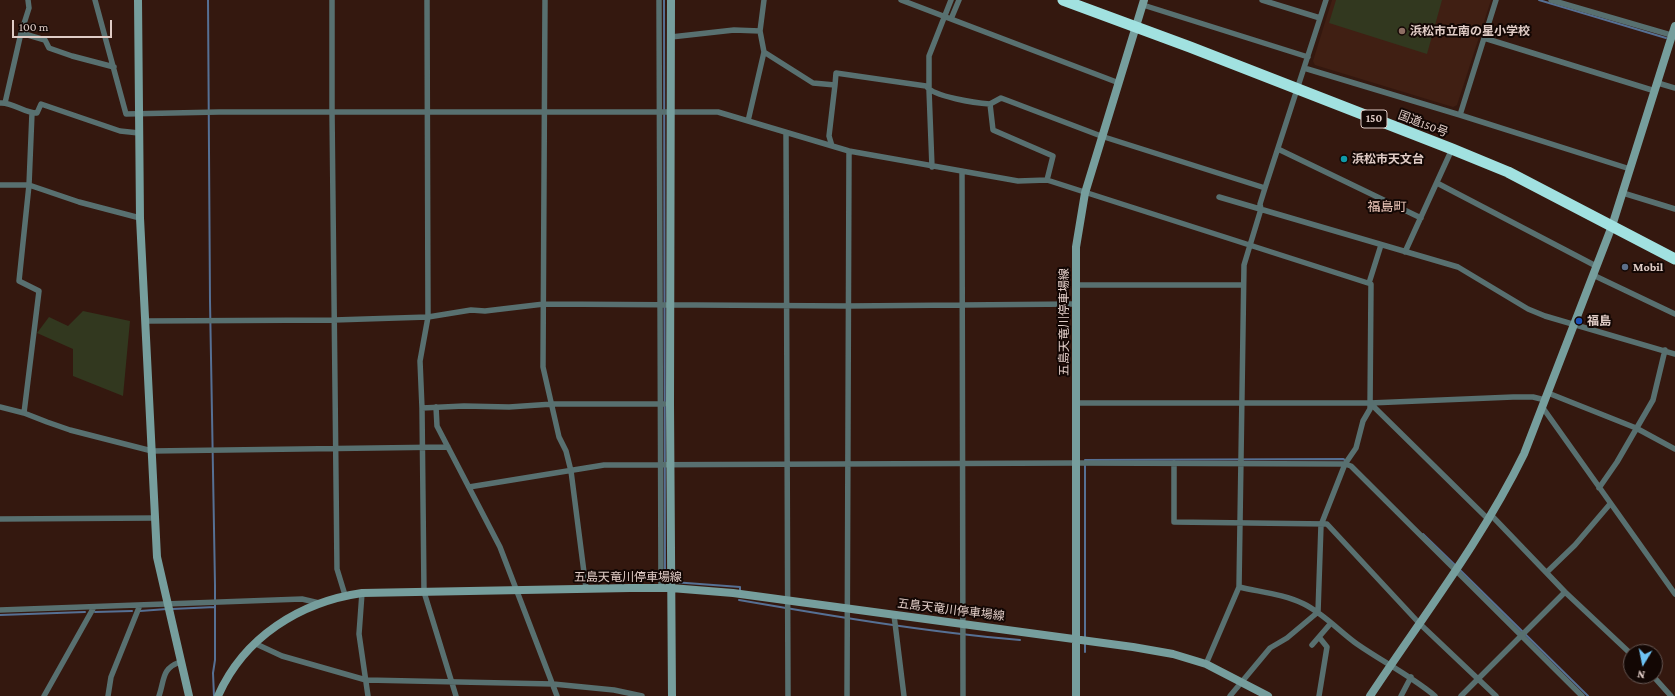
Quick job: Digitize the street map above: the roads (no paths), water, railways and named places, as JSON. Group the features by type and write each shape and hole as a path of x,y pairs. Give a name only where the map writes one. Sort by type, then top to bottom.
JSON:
{"highway":[{"name":"国道150号","path":"1062,0 1190,47 1508,172 1675,259"}],"street":[{"path":"28,0 29,8 2,103 32,113 37,113 40,104 120,130 139,133"},
{"path":"94,0 126,114 203,112 718,112 849,151 932,167 1018,181 1047,180 1369,284"},
{"path":"138,0 140,218 157,557 189,696"},
{"path":"332,0 337,569 345,595"},
{"path":"427,0 428,317 420,361 424,592 456,696"},
{"path":"545,0 543,367 553,404 559,437 566,451 571,471 586,588"},
{"path":"659,0 665,112 670,306 672,696"},
{"path":"661,588 661,305 665,112 671,37 671,0"},
{"path":"748,121 764,52 760,31 764,0"},
{"path":"901,0 1119,83"},
{"path":"932,167 929,56 951,0"},
{"path":"951,19 959,0"},
{"path":"1262,0 1320,18"},
{"path":"1206,664 1239,587 1244,265 1261,209 1260,204 1326,0"},
{"path":"1460,115 1496,0"},
{"path":"1551,0 1673,36"},
{"path":"1143,2 1308,57"},
{"name":"五島天竜川停車場線","path":"218,696 223,685 237,664 254,643 283,620 319,603 345,595 362,593 586,588 671,588 787,600 1076,639 1076,247 1085,193 1101,136 1119,83 1143,2"},
{"path":"1370,696 1490,518 1524,454 1612,226 1675,26"},
{"path":"671,37 734,30 760,31"},
{"path":"21,32 45,40 49,48 72,56 114,67"},
{"path":"1484,38 1655,91"},
{"path":"764,52 813,83 835,85"},
{"path":"1304,68 1460,115 1630,169"},
{"path":"832,146 829,136 836,73 926,86 929,90 955,99 990,104 1000,98 1005,99 1101,136 1265,188"},
{"path":"1658,83 1675,88"},
{"path":"990,104 993,130 1053,156 1047,180"},
{"path":"24,413 39,291 19,281 29,185 32,113"},
{"path":"786,133 788,696"},
{"path":"1278,149 1421,218"},
{"path":"1405,252 1452,149"},
{"path":"847,696 849,151"},
{"path":"962,171 963,696"},
{"path":"1437,183 1596,266"},
{"path":"0,185 29,185 80,202 140,218"},
{"path":"1623,193 1675,209"},
{"path":"1219,197 1458,267 1528,308 1545,316 1675,354"},
{"path":"1230,696 1270,648 1286,638 1318,612 1321,525 1345,464 1356,448 1363,421 1370,410 1371,284 1369,284 1381,245"},
{"path":"1593,275 1675,314"},
{"path":"1076,285 1243,285"},
{"path":"145,321 334,320 428,317 472,310 485,311 544,304 670,306 787,304 848,306 1076,304"},
{"path":"1598,488 1617,462 1653,400 1665,350"},
{"path":"1076,403 1370,403 1533,397 1636,428 1675,449"},
{"path":"1545,400 1598,488 1675,594"},
{"path":"1370,403 1623,646"},
{"path":"422,408 509,407 553,404 670,404"},
{"path":"0,407 24,413 70,430 152,451 422,449 448,447"},
{"path":"436,408 437,426 500,547 557,696"},
{"path":"469,487 604,465 963,464 1076,462 1345,464 1351,466 1521,637 1582,696"},
{"path":"1174,463 1174,522 1327,524 1419,623 1496,696"},
{"path":"1547,572 1575,545 1610,504"},
{"path":"0,519 156,518"},
{"path":"1239,587 1289,598 1302,603 1318,612 1357,644 1390,666 1411,677 1435,696"},
{"path":"1461,696 1566,592"},
{"path":"362,593 359,634 368,696"},
{"path":"0,610 140,606 169,608 220,602 302,599 319,603"},
{"path":"108,696 111,677 140,606"},
{"path":"44,696 94,607"},
{"path":"894,615 903,674 904,696"},
{"path":"1312,645 1331,623"},
{"path":"1319,637 1327,647 1319,696"},
{"path":"1076,696 1076,639 1173,654 1206,664 1268,696"},
{"path":"254,643 282,656 366,680 553,684 614,690 642,696"},
{"path":"159,696 166,671 171,665 180,662"},
{"path":"1401,696 1411,677"},
{"path":"1661,684 1672,696 1675,692"}],"waterway":[{"path":"208,0 210,301 215,585 215,660 213,673 214,696"},
{"path":"664,0 665,581 668,581"},
{"path":"1539,0 1666,38"},
{"path":"1085,639 1085,460 1343,459 1347,461"},
{"path":"1423,534 1456,566"},
{"path":"1459,569 1588,696"},
{"path":"673,582 740,587 740,590"},
{"path":"739,600 914,628 1020,640"},
{"path":"172,609 215,607"},
{"path":"140,611 167,609"},
{"path":"95,612 132,611"},
{"path":"0,615 85,612"},
{"path":"1085,643 1085,652"}],"place":[{"name":"浜松市立南の星小学校","path":"1402,31"},
{"name":"浜松市天文台","path":"1344,159"},
{"name":"Mobil","path":"1625,267"},
{"name":"福島","path":"1579,321"}],"district":[{"name":"福島町","path":"1387,207"}]}
